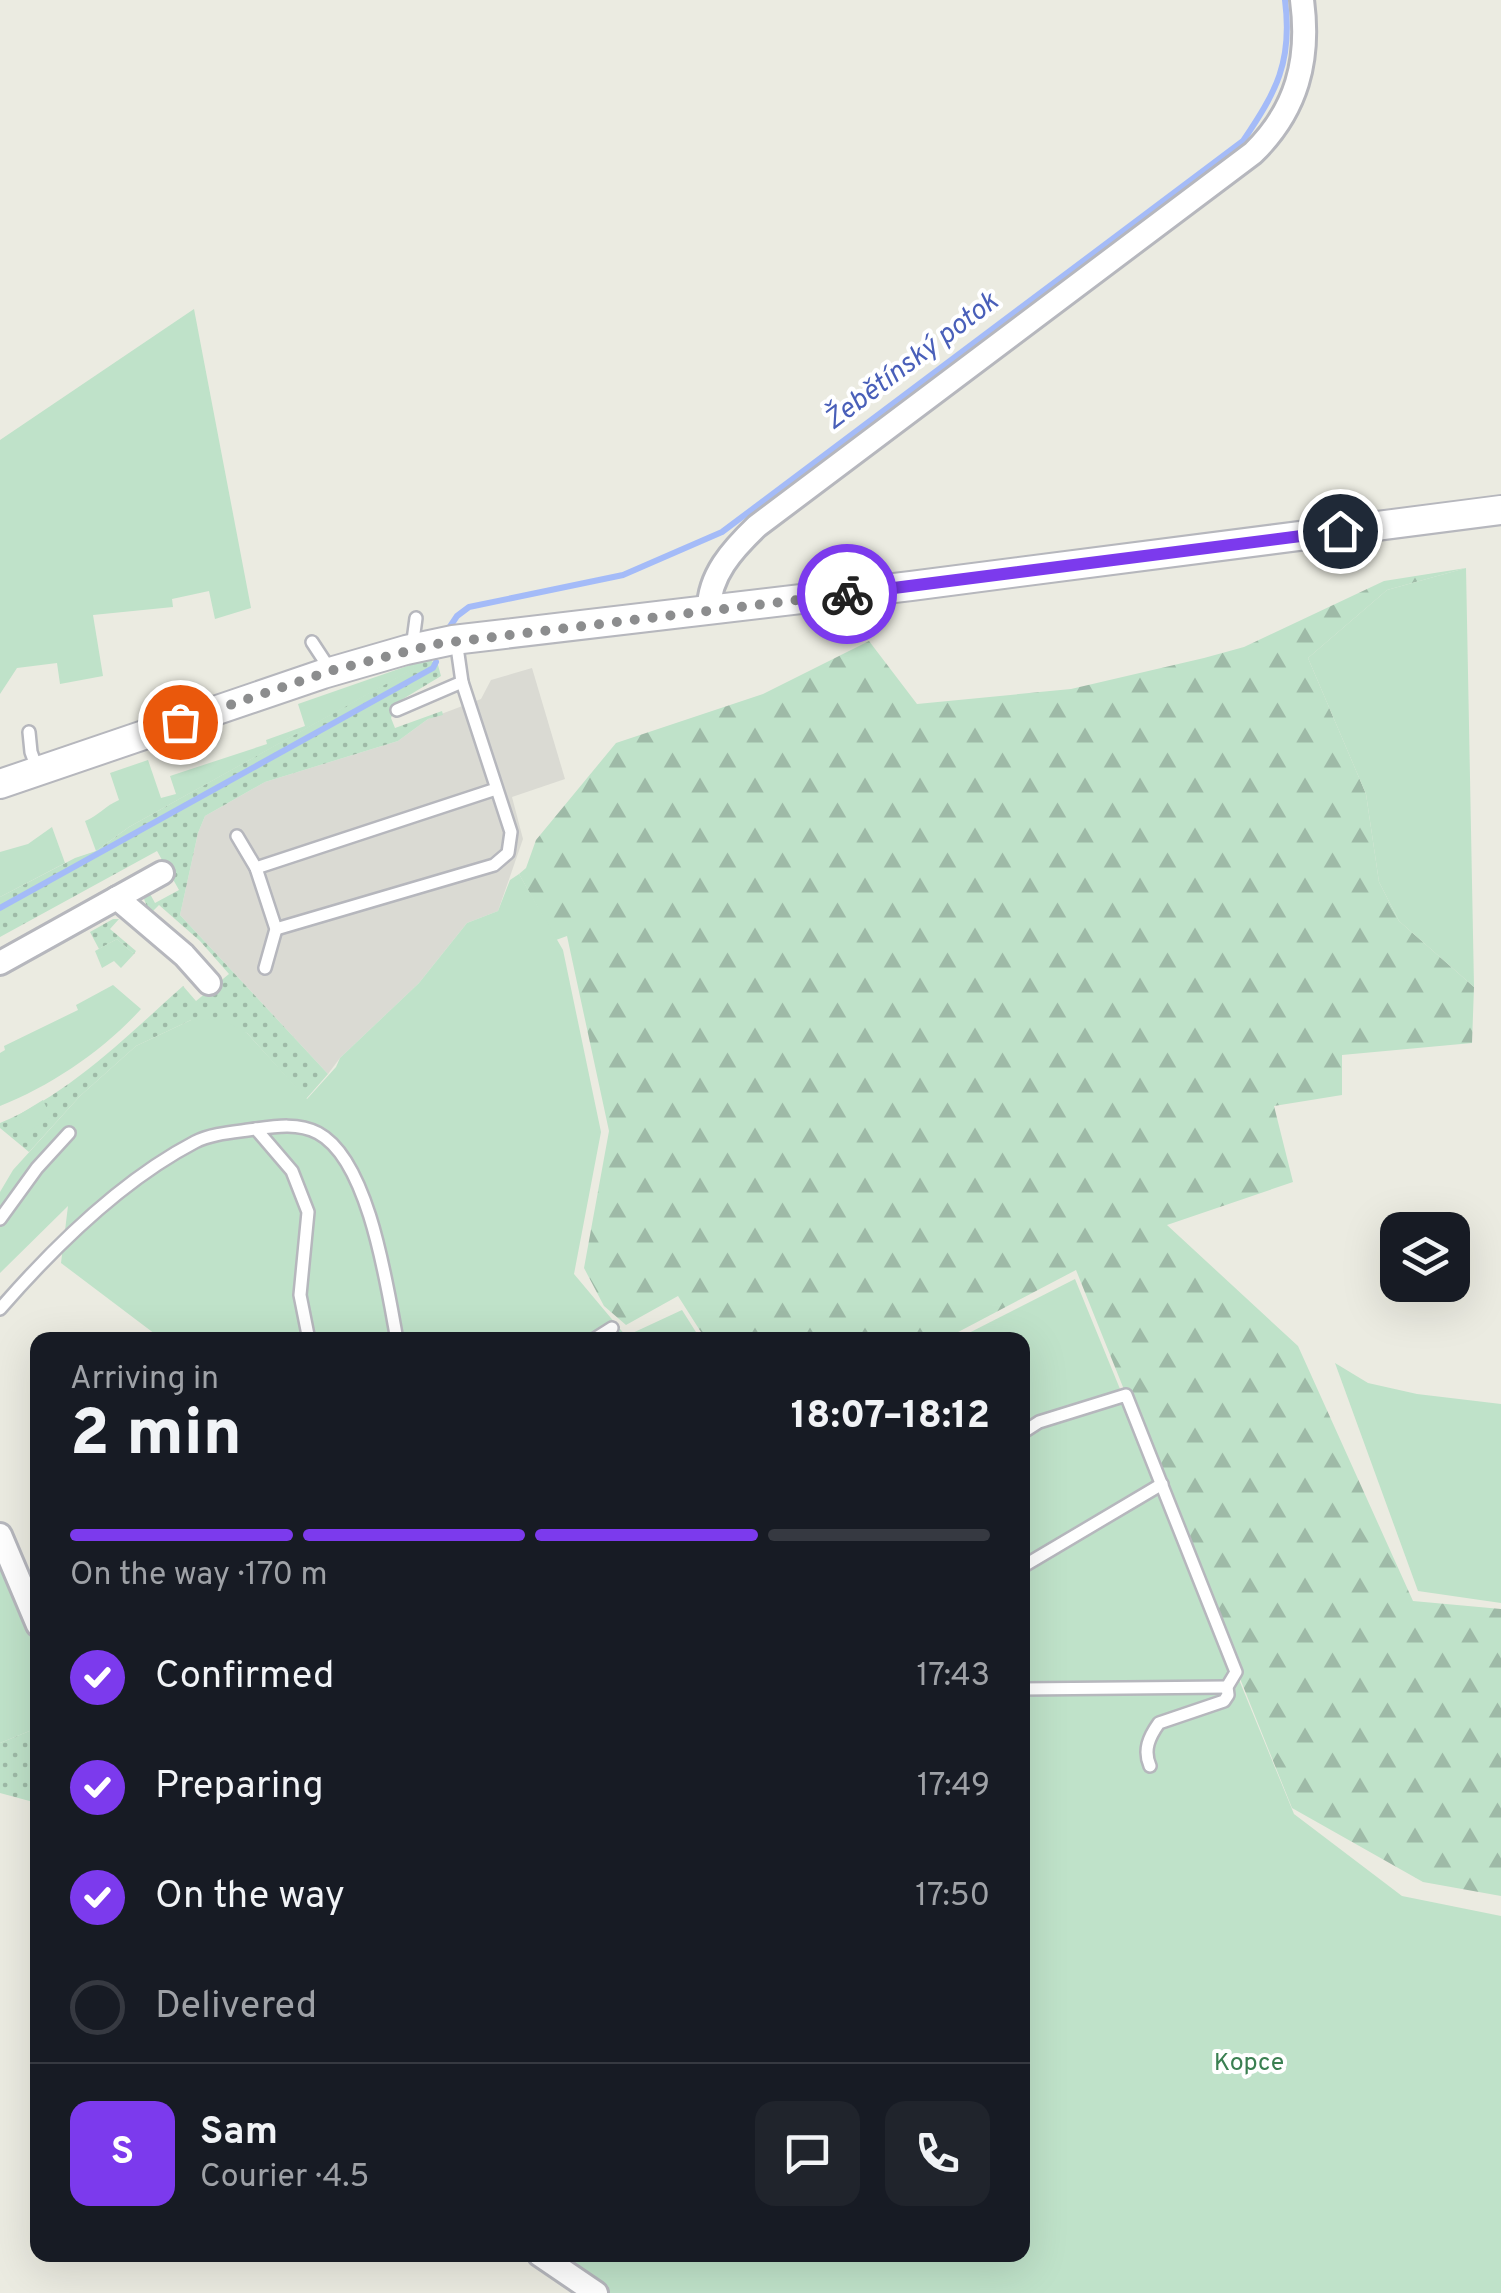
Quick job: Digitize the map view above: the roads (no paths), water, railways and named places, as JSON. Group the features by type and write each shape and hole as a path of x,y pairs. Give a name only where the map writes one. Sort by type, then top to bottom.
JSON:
{"street":[{"path":"709,611 710,594 719,571 757,526 1254,153 1271,136 1295,96 1301,73 1302,0"},
{"path":"0,784 327,672 439,643 1501,510"},
{"path":"0,963 162,873"},
{"path":"117,898 184,954 209,983"},
{"path":"0,1535 30,1606"},
{"path":"550,2262 596,2293"}],"lane":[{"path":"276,929 494,864 508,853 510,832 462,682 439,643 416,618"},
{"path":"312,642 327,672"},
{"path":"397,710 462,682"},
{"path":"29,732 38,771"},
{"path":"256,868 496,788"},
{"path":"237,836 256,868 276,929 265,968"},
{"path":"0,1310 44,1258 131,1184 199,1140 286,1125 315,1132 335,1146 346,1162 365,1205 395,1332"},
{"path":"256,1128 292,1171 308,1212 300,1296 307,1332"},
{"path":"0,1219 69,1133"},
{"path":"606,1332 612,1328"},
{"path":"1030,1427 1126,1394 1236,1672 1226,1687 1228,1695 1224,1701 1159,1723 1148,1744 1146,1756 1150,1766"},
{"path":"1030,1562 1162,1484"},
{"path":"1030,1689 1226,1687"}],"waterway":[{"name":"Žebětínský potok","path":"449,628 469,607 623,575 722,532 1243,141 1265,107 1284,59 1285,0"},
{"name":"Žebětínský potok","path":"0,908 433,668 436,662"}],"park label":[{"name":"Kopce","path":"1249,2064"}]}
